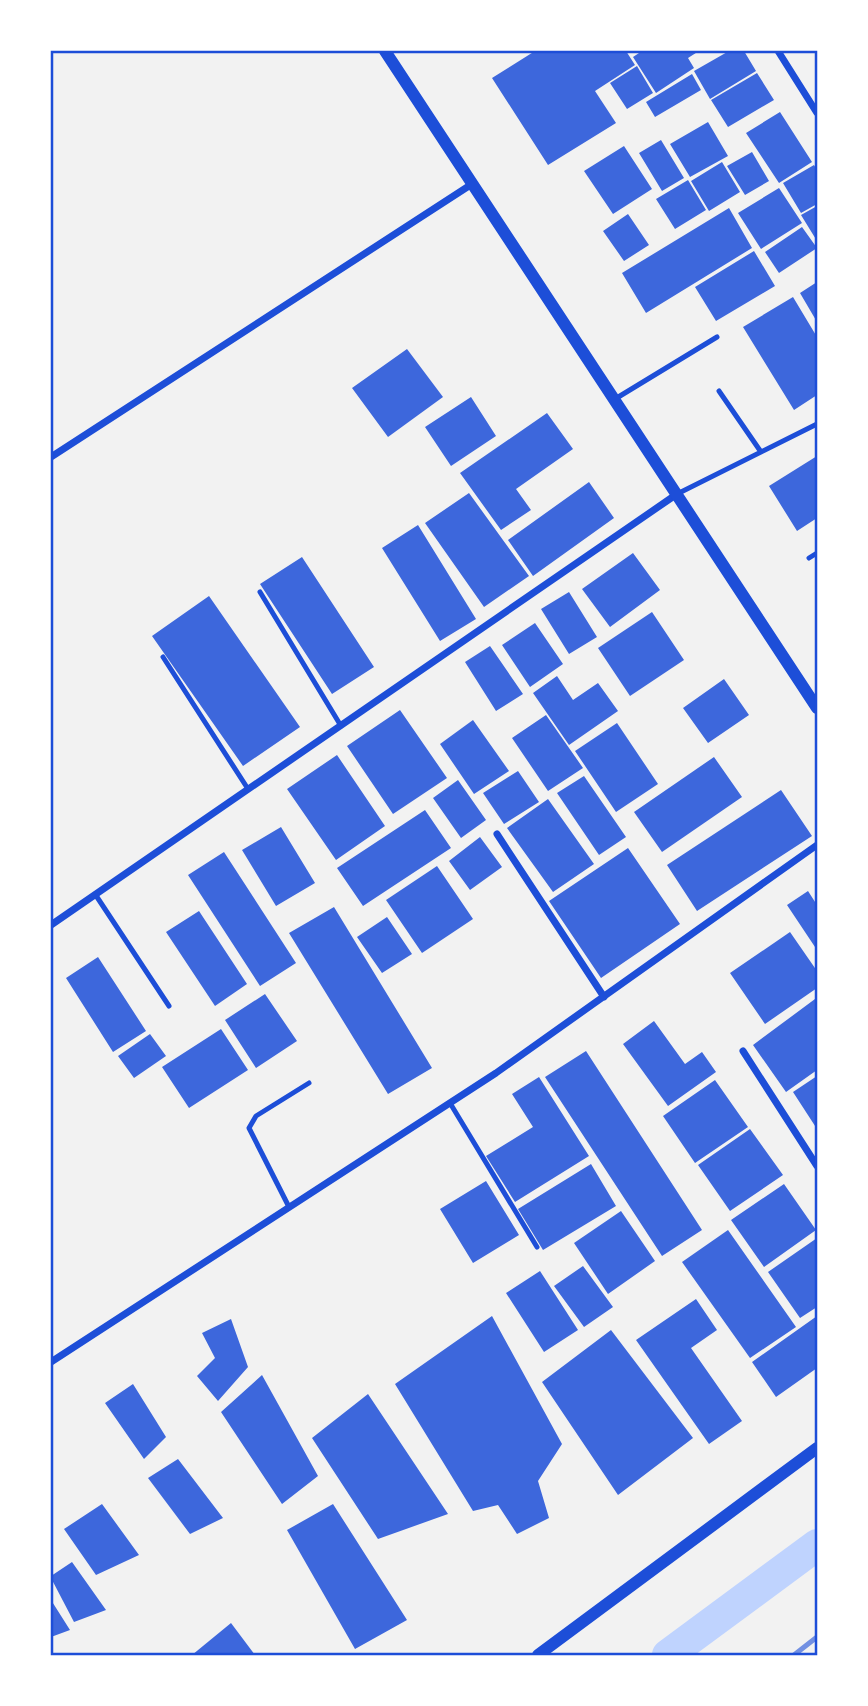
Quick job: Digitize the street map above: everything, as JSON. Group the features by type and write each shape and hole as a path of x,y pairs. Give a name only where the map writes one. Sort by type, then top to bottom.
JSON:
{"street":[{"path":"385,51 817,708"},
{"path":"778,51 817,113"},
{"path":"51,457 472,184"},
{"path":"51,925 677,494"},
{"path":"497,834 604,997"},
{"path":"51,1362 496,1073 817,845"},
{"path":"743,1051 817,1166"},
{"path":"538,1655 817,1448"}],"lane":[{"path":"614,399 717,337"},
{"path":"719,391 761,453"},
{"path":"677,494 817,424"},
{"path":"809,558 817,554"},
{"path":"260,592 341,726"},
{"path":"163,657 248,789"},
{"path":"95,894 169,1006"},
{"path":"289,1207 249,1128 256,1116 309,1083"},
{"path":"450,1103 537,1247"}],"building":[{"path":"535,51 626,51 635,65 595,91 616,123 548,165 492,78"},
{"path":"642,51 699,51 688,58 694,68 656,93 633,57"},
{"path":"729,51 744,51 756,71 710,99 694,71"},
{"path":"637,66 653,93 627,109 610,83"},
{"path":"757,73 774,100 728,127 711,100"},
{"path":"692,74 701,90 655,117 646,102"},
{"path":"780,112 812,162 779,183 746,133"},
{"path":"708,122 728,156 690,177 670,144"},
{"path":"661,140 684,178 662,191 639,153"},
{"path":"624,146 652,189 613,214 584,171"},
{"path":"752,152 769,181 745,195 727,166"},
{"path":"722,162 740,192 709,211 691,181"},
{"path":"814,165 817,170 817,204 801,213 783,183"},
{"path":"688,180 706,210 675,229 656,199"},
{"path":"779,188 802,223 761,249 738,213"},
{"path":"817,206 817,241 801,215"},
{"path":"729,208 752,248 646,313 622,273"},
{"path":"628,214 649,245 624,261 603,231"},
{"path":"802,227 817,248 779,273 765,252"},
{"path":"754,251 775,286 716,321 695,287"},
{"path":"817,282 817,322 800,293"},
{"path":"793,297 817,337 817,395 794,410 743,327"},
{"path":"407,349 443,397 388,437 352,388"},
{"path":"471,397 496,436 451,466 425,427"},
{"path":"547,413 573,449 516,489 531,510 501,530 460,473"},
{"path":"817,456 817,518 797,531 769,486"},
{"path":"589,482 614,518 533,576 508,540"},
{"path":"469,493 529,576 484,607 425,523"},
{"path":"418,525 476,619 440,641 382,548"},
{"path":"633,553 660,590 610,627 582,589"},
{"path":"302,557 374,667 332,694 260,584"},
{"path":"569,592 597,637 569,654 541,609"},
{"path":"209,596 300,727 243,766 152,636"},
{"path":"652,612 684,660 630,696 598,648"},
{"path":"535,623 563,664 530,687 502,645"},
{"path":"490,646 523,694 496,711 465,662"},
{"path":"557,676 573,700 598,683 618,711 569,745 533,693"},
{"path":"724,679 749,715 708,743 683,708"},
{"path":"400,710 447,778 393,814 347,746"},
{"path":"546,715 583,768 548,791 512,738"},
{"path":"473,720 509,771 474,794 440,744"},
{"path":"617,723 658,784 616,812 575,751"},
{"path":"337,755 385,826 336,860 287,789"},
{"path":"714,757 742,797 662,852 634,812"},
{"path":"518,771 539,802 504,824 483,793"},
{"path":"584,776 626,837 599,855 557,793"},
{"path":"458,780 486,820 461,838 433,798"},
{"path":"781,790 812,836 697,911 667,865"},
{"path":"548,799 594,864 553,892 507,828"},
{"path":"425,810 451,848 363,906 337,868"},
{"path":"281,827 315,883 276,906 242,850"},
{"path":"480,837 502,867 470,890 449,861"},
{"path":"628,848 680,924 601,978 549,901"},
{"path":"224,852 296,963 260,986 188,875"},
{"path":"437,866 473,919 422,953 386,900"},
{"path":"808,891 817,905 817,950 787,905"},
{"path":"334,907 432,1068 388,1094 289,933"},
{"path":"199,911 247,984 215,1006 166,932"},
{"path":"387,917 412,954 382,973 357,937"},
{"path":"790,932 817,971 817,988 765,1024 730,973"},
{"path":"98,957 146,1031 113,1052 66,978"},
{"path":"265,994 297,1041 256,1068 225,1020"},
{"path":"815,999 817,1070 786,1092 753,1045"},
{"path":"654,1021 685,1064 702,1052 716,1072 668,1106 623,1044"},
{"path":"221,1029 248,1070 189,1108 162,1067"},
{"path":"150,1034 166,1056 134,1078 118,1056"},
{"path":"586,1051 702,1230 662,1256 545,1077"},
{"path":"817,1076 817,1129 793,1092"},
{"path":"539,1077 589,1156 515,1202 486,1156 533,1127 512,1094"},
{"path":"715,1080 748,1127 695,1163 663,1116"},
{"path":"750,1129 783,1175 730,1211 698,1165"},
{"path":"591,1164 616,1206 543,1250 518,1209"},
{"path":"486,1181 519,1235 473,1263 440,1209"},
{"path":"784,1184 816,1230 764,1267 731,1220"},
{"path":"621,1211 655,1261 608,1294 574,1243"},
{"path":"728,1230 796,1327 750,1358 682,1262"},
{"path":"817,1238 817,1307 800,1318 768,1272"},
{"path":"583,1266 613,1307 584,1327 554,1286"},
{"path":"540,1271 578,1330 544,1352 506,1293"},
{"path":"696,1299 717,1330 691,1348 742,1421 709,1444 636,1340"},
{"path":"492,1316 562,1444 538,1481 549,1518 517,1534 498,1505 473,1511 395,1384"},
{"path":"817,1316 817,1368 776,1397 752,1362"},
{"path":"231,1319 248,1367 218,1401 197,1376 215,1358 202,1333"},
{"path":"611,1330 693,1438 618,1495 542,1382"},
{"path":"262,1375 318,1476 282,1504 221,1412"},
{"path":"133,1384 166,1437 144,1459 105,1403"},
{"path":"368,1394 448,1514 378,1539 312,1438"},
{"path":"178,1459 223,1518 190,1534 148,1478"},
{"path":"102,1504 139,1555 96,1575 64,1529"},
{"path":"333,1504 407,1620 355,1649 287,1530"},
{"path":"72,1562 106,1610 74,1622 51,1578"},
{"path":"51,1600 70,1630 51,1637"},
{"path":"231,1623 255,1655 192,1655"}],"waterway":[{"path":"668,1655 817,1545"}],"railway":[{"path":"794,1655 817,1637"}]}
